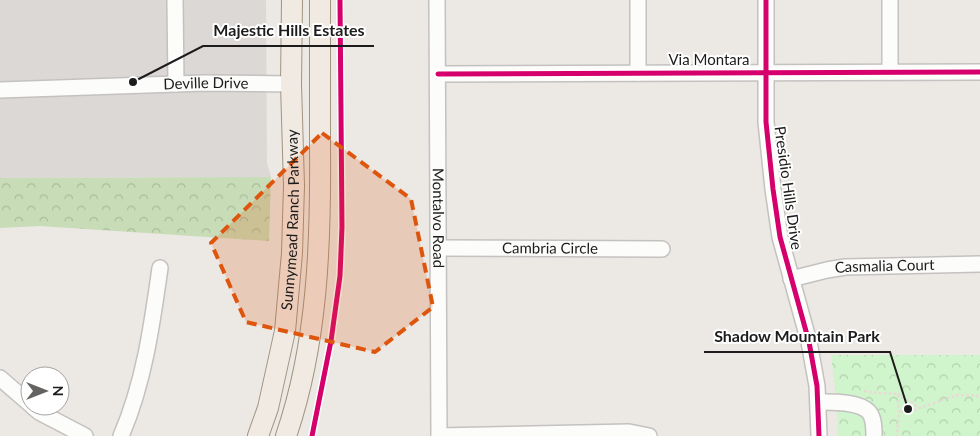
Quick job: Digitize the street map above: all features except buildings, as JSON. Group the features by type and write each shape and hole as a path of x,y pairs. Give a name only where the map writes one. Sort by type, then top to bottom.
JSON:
{"main road":[{"name":"Sunnymead Ranch Parkway","path":"258,436 268,408 285,331 292,253 294,186 291,84 292,0"},
{"name":"Sunnymead Ranch Parkway","path":"286,436 294,415 311,336 320,244 320,0"},
{"path":"291,84 305,91 308,110 308,213 320,244"}],"street":[{"path":"175,0 176,84"},
{"name":"Montalvo Road","path":"437,0 439,436"},
{"path":"638,0 638,73"},
{"name":"Presidio Hills Drive","path":"766,0 766,122 773,189 780,236 809,342 817,386 819,436"},
{"path":"890,0 890,72"},
{"name":"Via Montara","path":"438,74 980,72"},
{"name":"Deville Drive","path":"0,90 205,83 291,84"},
{"name":"Cambria Circle","path":"439,248 662,250"},
{"name":"Casmalia Court","path":"792,279 845,267 980,264"},
{"path":"121,436 129,419 143,370 160,268"},
{"path":"0,378 20,395"},
{"path":"818,402 850,403 868,411 872,418 874,436"},
{"path":"47,416 85,436"},
{"path":"439,436 629,432 649,436"}],"path":[{"path":"858,390 898,394 920,408"},
{"path":"897,436 898,394"},
{"path":"899,412 911,411 957,395 980,396"}],"highlighted area":[{"path":"322,133 411,199 433,307 375,352 246,322 211,243"}],"shaded area":[{"path":"0,0 266,0 267,163 271,177 0,178"}],"green space":[{"path":"271,177 269,241 40,226 0,228 0,178"},
{"path":"831,355 980,355 980,436 837,436 837,406"}],"cycle path":[{"path":"312,436 331,341 340,276 342,227 340,0"},
{"path":"766,0 766,122 773,189 780,237 809,342 817,386 819,436"},
{"path":"438,74 980,72"}],"place":[{"name":"Majestic Hills Estates","path":"133,82"},
{"name":"Shadow Mountain Park","path":"908,409"}]}
